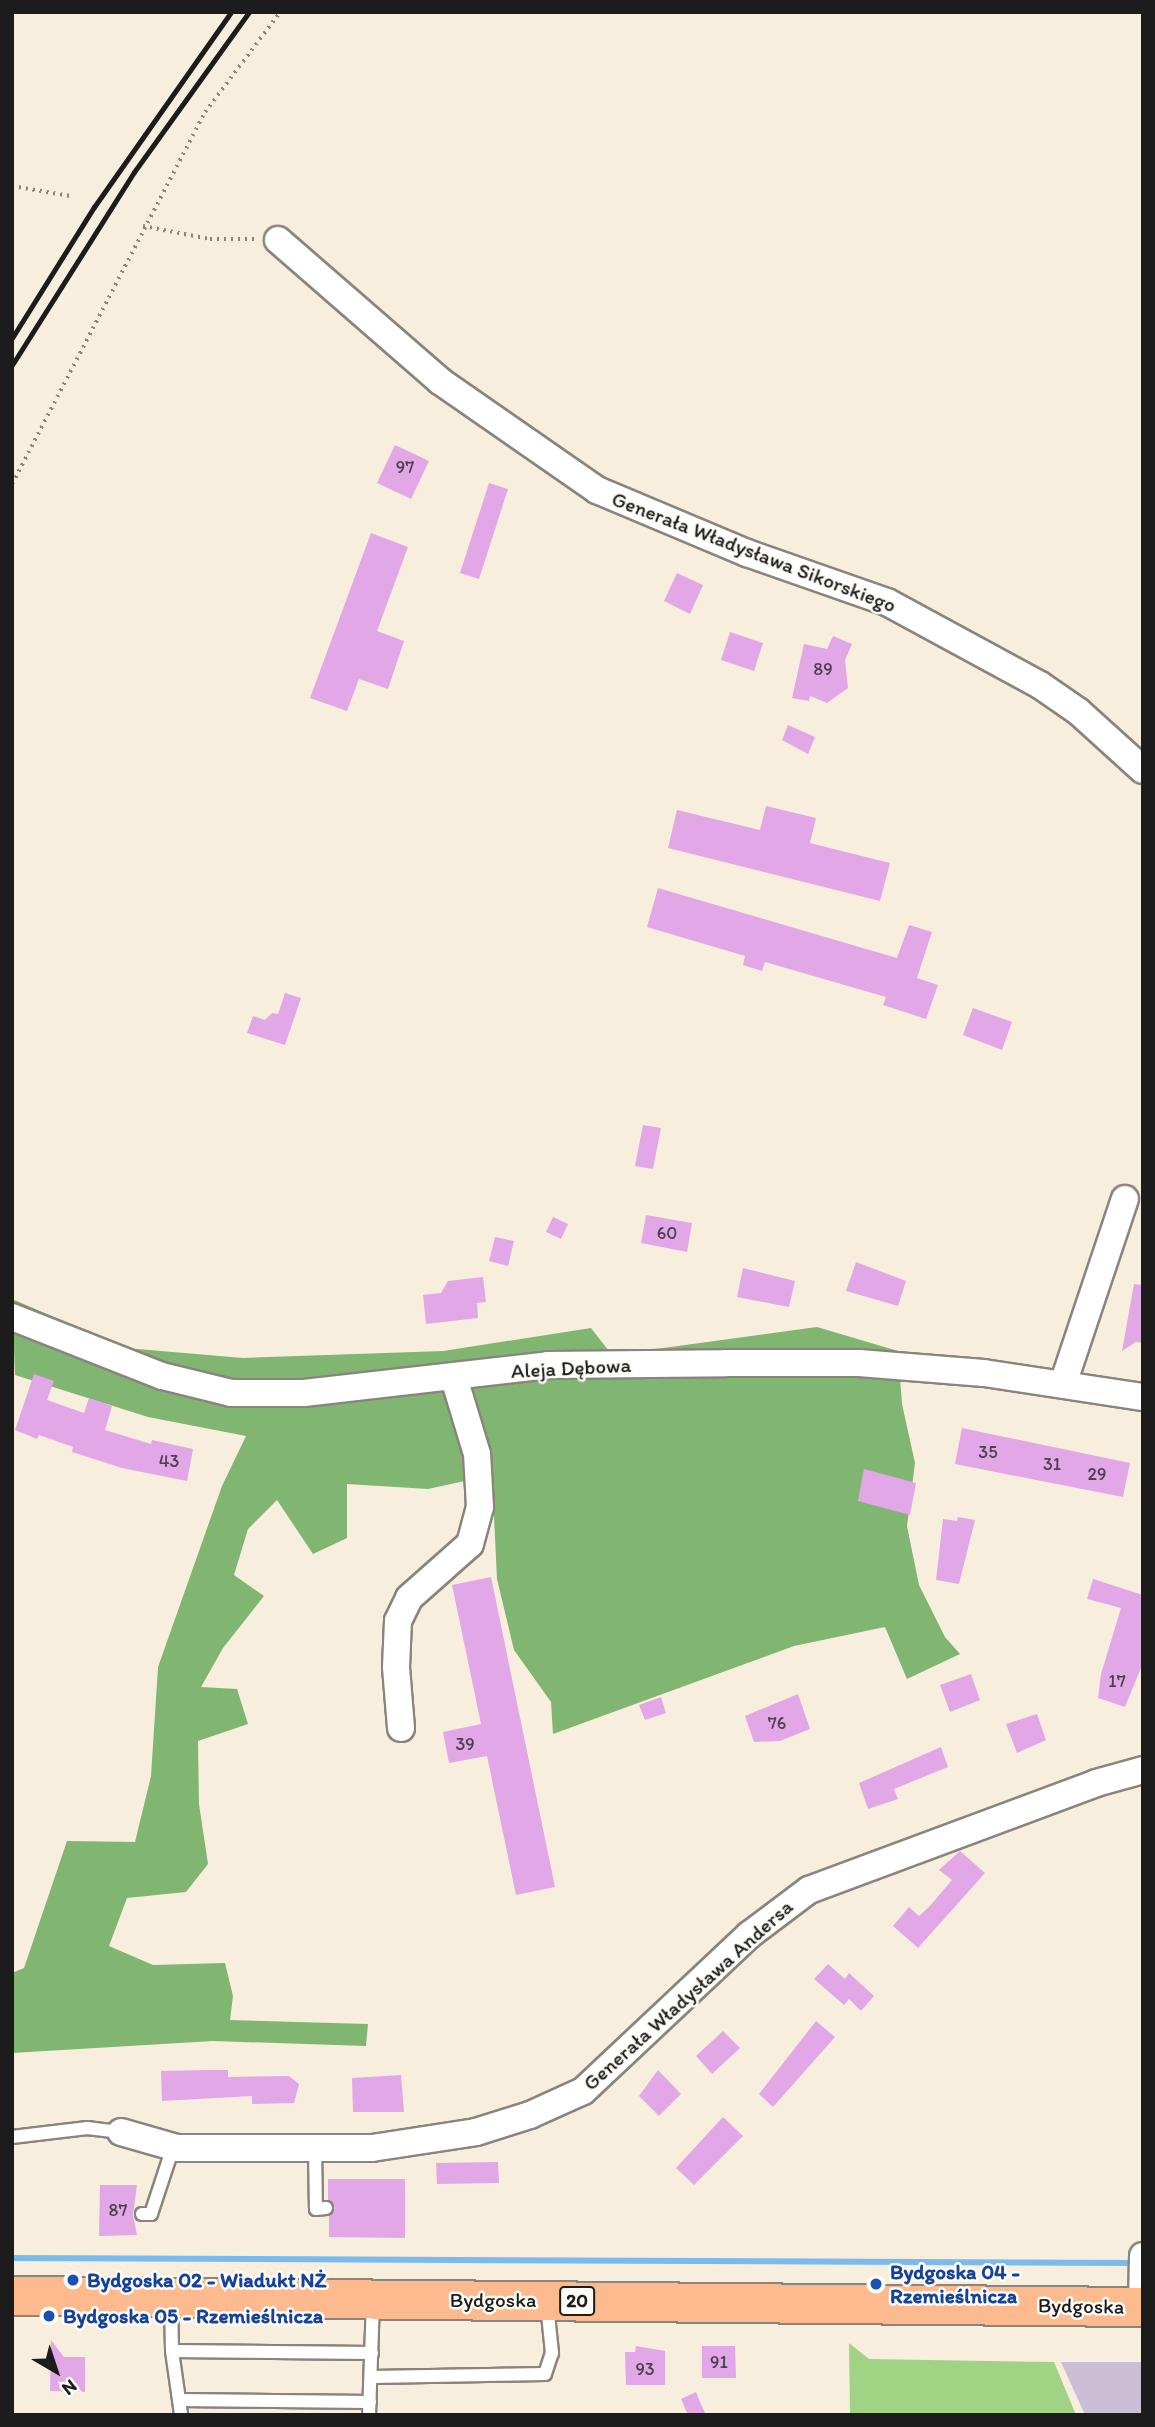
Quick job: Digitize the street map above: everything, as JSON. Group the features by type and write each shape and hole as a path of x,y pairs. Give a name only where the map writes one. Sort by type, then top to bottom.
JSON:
{"main road":[{"name":"Bydgoska","path":"12,2296 1143,2307"}],"street":[{"name":"Generała Władysława Sikorskiego","path":"278,240 440,381 597,490 747,553 887,602 1040,685 1079,712 1143,770"},
{"path":"1063,1384 1125,1199"},
{"name":"Aleja Dębowa","path":"12,1317 162,1376 231,1393 304,1393 454,1378 548,1365 846,1363 984,1373 1143,1397"},
{"path":"401,1728 396,1667 398,1622 409,1598 470,1544 480,1507 477,1454 454,1378"},
{"name":"Generała Władysława Andersa","path":"121,2132 173,2147 372,2148 477,2132 583,2091 748,1936 808,1890 1096,1783 1143,1770"},
{"path":"1143,2256 1143,2307"}],"lane":[{"name":"Generała Władysława Andersa","path":"12,2137 87,2128 121,2132"},
{"path":"142,2214 151,2214 173,2147"},
{"path":"316,2148 316,2209 326,2208"},
{"path":"171,2298 172,2351 181,2415"},
{"path":"179,2400 370,2408 373,2300"},
{"path":"372,2377 545,2374 552,2353 546,2301"},
{"path":"172,2351 372,2353"}],"path":[{"path":"12,484 143,226 205,112 280,12"},
{"path":"12,186 70,196"},
{"path":"143,226 210,239 278,240"}],"shaded area":[{"path":"1061,2362 1143,2362 1143,2415 1085,2415"}],"green space":[{"path":"12,1299 126,1348 243,1358 443,1351 591,1328 612,1355 817,1327 898,1351 902,1404 915,1463 907,1526 919,1585 945,1637 960,1654 907,1679 885,1627 794,1646 553,1734 551,1702 514,1650 497,1579 492,1475 428,1489 347,1484 347,1538 313,1554 277,1500 248,1529 234,1575 264,1596 223,1648 201,1687 237,1689 248,1724 198,1741 199,1804 208,1864 186,1892 127,1898 109,1946 153,1965 225,1963 233,1996 230,2020 368,2024 366,2046 213,2041 12,2053 12,1973 24,1968 67,1841 135,1842 151,1776 158,1667 222,1486 246,1436 148,1417 15,1375"},
{"path":"849,2343 869,2359 1054,2362 1076,2415 850,2415"}],"building":[{"path":"395,445 429,461 411,499 377,483"},
{"path":"489,483 508,489 479,579 460,573"},
{"path":"371,533 408,547 377,631 404,641 388,689 359,679 347,711 310,698"},
{"path":"677,573 703,585 690,614 664,601"},
{"path":"730,632 763,643 754,671 721,660"},
{"path":"833,636 852,644 845,660 848,688 827,703 810,696 809,701 792,698 804,644 827,649"},
{"path":"788,725 815,737 808,754 782,740"},
{"path":"766,806 816,818 810,843 890,863 880,901 668,848 677,810 760,830"},
{"path":"658,888 897,958 909,925 932,932 917,978 938,985 926,1019 883,1005 886,997 765,962 762,971 743,965 745,956 647,927"},
{"path":"285,993 301,998 285,1045 247,1033 253,1016 265,1020 272,1013 278,1014"},
{"path":"973,1008 1012,1022 1002,1050 963,1035"},
{"path":"643,1125 661,1128 653,1169 635,1166"},
{"path":"646,1215 692,1223 687,1252 641,1243"},
{"path":"553,1217 568,1224 561,1239 546,1232"},
{"path":"495,1237 514,1241 508,1266 489,1261"},
{"path":"856,1262 906,1281 898,1306 846,1291"},
{"path":"743,1268 795,1281 789,1307 737,1297"},
{"path":"483,1277 486,1302 477,1303 478,1318 426,1324 423,1295 441,1293 448,1281"},
{"path":"1134,1284 1143,1285 1143,1343 1136,1342 1122,1351"},
{"path":"34,1374 54,1381 47,1400 84,1413 89,1398 112,1406 105,1430 151,1444 152,1440 193,1449 187,1481 122,1468 72,1452 73,1447 39,1435 37,1439 15,1430"},
{"path":"962,1428 1130,1463 1123,1497 955,1464"},
{"path":"864,1469 916,1483 910,1515 858,1501"},
{"path":"958,1517 975,1520 959,1584 936,1580 943,1519 957,1521"},
{"path":"491,1577 555,1887 516,1895 487,1756 449,1763 443,1732 481,1724 452,1585"},
{"path":"1093,1579 1143,1595 1143,1663 1125,1707 1098,1698 1101,1674 1121,1608 1087,1599"},
{"path":"971,1674 980,1700 950,1712 940,1685"},
{"path":"798,1694 810,1729 780,1741 754,1742 745,1716"},
{"path":"661,1697 666,1713 645,1720 639,1705"},
{"path":"1037,1714 1046,1740 1017,1753 1006,1724"},
{"path":"941,1747 948,1767 894,1789 898,1799 868,1809 859,1783"},
{"path":"960,1851 985,1873 918,1948 893,1926 909,1907 919,1916 929,1907 952,1880 939,1870"},
{"path":"828,1964 845,1979 849,1973 874,1996 861,2011 849,1999 844,2005 814,1979"},
{"path":"816,2021 835,2037 773,2107 759,2094"},
{"path":"723,2031 740,2048 712,2074 696,2056"},
{"path":"228,2070 228,2077 289,2076 299,2084 294,2103 252,2104 252,2096 162,2101 161,2071"},
{"path":"658,2070 681,2094 659,2116 639,2096"},
{"path":"401,2075 404,2112 353,2112 352,2078"},
{"path":"723,2117 743,2136 694,2185 676,2168"},
{"path":"498,2162 499,2183 437,2184 436,2163"},
{"path":"328,2179 405,2179 405,2238 329,2237 329,2216 335,2208 328,2200"},
{"path":"100,2185 137,2185 133,2215 137,2235 99,2236"},
{"path":"51,2340 64,2357 85,2357 85,2392 50,2391"},
{"path":"636,2346 665,2351 665,2385 626,2385 625,2352 635,2352"},
{"path":"702,2346 735,2346 736,2378 702,2378"},
{"path":"696,2392 706,2415 688,2415 681,2399"}],"waterway":[{"path":"12,2258 1137,2263"}],"railway":[{"path":"12,338 94,207 231,12"},
{"path":"12,365 134,172 249,12"}],"place":[{"name":"Bydgoska 02 - Wiadukt NŻ","path":"73,2280"},
{"name":"Bydgoska 04 - Rzemieślnicza","path":"876,2284"},
{"name":"Bydgoska 05 - Rzemieślnicza","path":"49,2316"}]}
